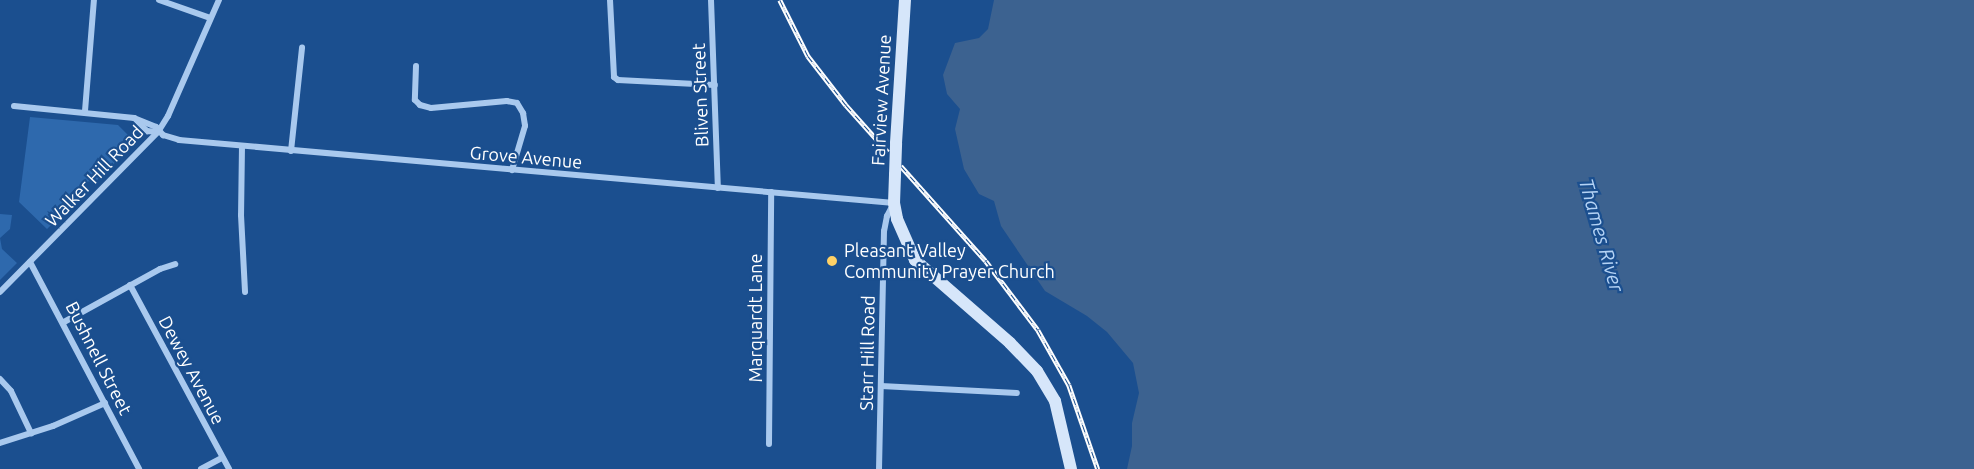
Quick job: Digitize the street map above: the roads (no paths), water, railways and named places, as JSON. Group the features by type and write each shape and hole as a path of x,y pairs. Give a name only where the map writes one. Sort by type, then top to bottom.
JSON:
{"street":[{"path":"14,106 84,111 94,0"},
{"path":"159,0 210,18"},
{"name":"Walker Hill Road","path":"0,292 158,132 168,116 219,0"},
{"path":"610,0 614,77 618,80 716,85"},
{"name":"Bliven Street","path":"711,0 716,85 718,188"},
{"name":"Fairview Avenue","path":"905,0 894,202 903,236 915,260 1011,343 1047,385 1055,400 1071,469"},
{"path":"291,151 303,48"},
{"path":"416,66 415,100 420,105 430,108 507,101 517,103 523,112 525,126 512,171"},
{"name":"Grove Avenue","path":"84,111 134,118 156,127 158,132 173,140 512,171 894,202"},
{"path":"242,146 245,292"},
{"name":"Marquardt Lane","path":"769,444 771,192"},
{"name":"Starr Hill Road","path":"879,469 885,224 894,202"},
{"name":"Bushnell Street","path":"30,262 64,322 139,469"},
{"path":"64,322 130,285 175,264"},
{"name":"Dewey Avenue","path":"130,285 229,469"},
{"path":"0,379 11,391 31,433"},
{"path":"881,386 1017,393"},
{"path":"0,443 105,403"},
{"path":"201,469 222,458"}],"water":[{"name":"Thames River","path":"994,0 1974,0 1974,469 1127,469 1132,446 1132,423 1139,393 1133,363 1107,332 1087,316 1045,291 1001,226 994,201 979,194 964,169 955,129 960,109 947,94 943,75 955,43 979,38 988,29"}],"railway":[{"path":"780,0 808,56 846,105 888,152"},
{"path":"901,166 986,261 1038,330 1069,385 1098,469"}],"place":[{"name":"Pleasant Valley Community Prayer Church","path":"832,261"}]}
